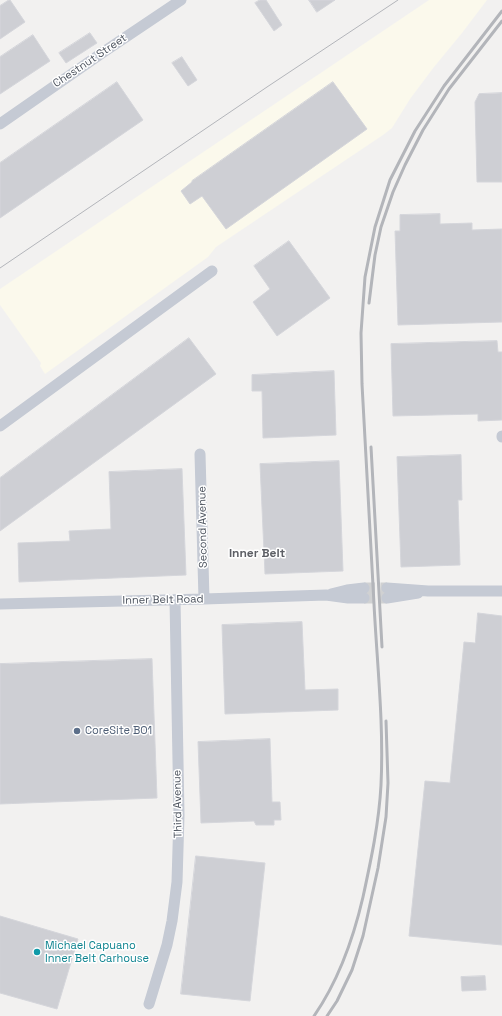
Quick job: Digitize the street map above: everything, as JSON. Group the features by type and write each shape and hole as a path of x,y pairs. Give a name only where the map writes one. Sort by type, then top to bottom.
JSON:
{"street":[{"name":"Chestnut Street","path":"0,124 181,0"},
{"path":"0,426 212,271"},
{"name":"Second Avenue","path":"200,454 204,599"},
{"name":"Inner Belt Road","path":"0,604 326,595 346,590 364,593"},
{"path":"387,593 428,591 502,591"},
{"name":"Third Avenue","path":"150,1004 171,927 177,882 179,815 175,600"}],"shaded area":[{"path":"429,0 487,0 410,99 392,128 216,247 208,257 45,374 40,366 41,363 0,305 0,289"}],"building":[{"path":"9,0 25,22 0,39 0,6"},
{"path":"260,0 266,0 282,25 274,31 255,3"},
{"path":"309,0 335,0 317,12"},
{"path":"90,33 97,43 66,63 59,53"},
{"path":"33,35 50,61 0,94 0,57"},
{"path":"182,57 197,80 188,86 172,63"},
{"path":"117,82 143,120 0,218 0,163"},
{"path":"333,82 367,129 226,229 202,196 190,204 181,191 192,181"},
{"path":"502,93 502,182 477,182 475,102 479,94"},
{"path":"440,214 440,224 472,223 472,230 502,229 502,322 398,325 395,231 400,231 400,215"},
{"path":"289,241 330,298 277,336 253,302 270,289 254,266"},
{"path":"189,338 216,374 0,531 0,478"},
{"path":"497,341 498,352 502,352 502,420 478,421 478,414 393,416 391,344"},
{"path":"334,371 336,435 263,438 262,391 252,391 252,375"},
{"path":"461,455 462,500 458,500 460,565 401,567 397,457"},
{"path":"339,461 343,571 265,574 260,464"},
{"path":"182,469 186,575 19,582 18,543 70,541 69,531 111,529 109,472"},
{"path":"478,613 502,616 502,945 409,936 425,781 450,783 464,642 475,643"},
{"path":"302,622 305,690 338,689 338,710 225,714 222,625"},
{"name":"CoreSite BO1","path":"152,659 157,798 0,804 0,664"},
{"path":"270,739 272,802 280,802 281,820 274,820 274,825 256,825 254,821 201,823 198,742"},
{"path":"196,856 265,863 250,1001 181,994"},
{"name":"Michael Capuano Inner Belt Carhouse","path":"0,916 78,939 57,1009 0,993"},
{"path":"485,976 486,990 462,991 461,977"}],"tunnel":[{"path":"364,588 387,588"},
{"path":"364,598 387,598"}],"tram line":[{"path":"0,268 398,0"}],"railway":[{"path":"314,1016 338,974 355,929 374,841 381,785 381,717 362,384 361,333 365,277 375,227 390,180 415,131 444,86 502,11"},
{"path":"369,303 375,255 381,227 393,192 405,165 423,130 449,89 502,21"},
{"path":"371,447 382,647"},
{"path":"327,1016 337,1001 352,970 363,936 378,868 386,817 388,783 386,721"}],"place":[{"name":"CoreSite BO1","path":"77,731"},
{"name":"Michael Capuano Inner Belt Carhouse","path":"37,952"}],"district":[{"name":"Inner Belt","path":"257,554"}]}
